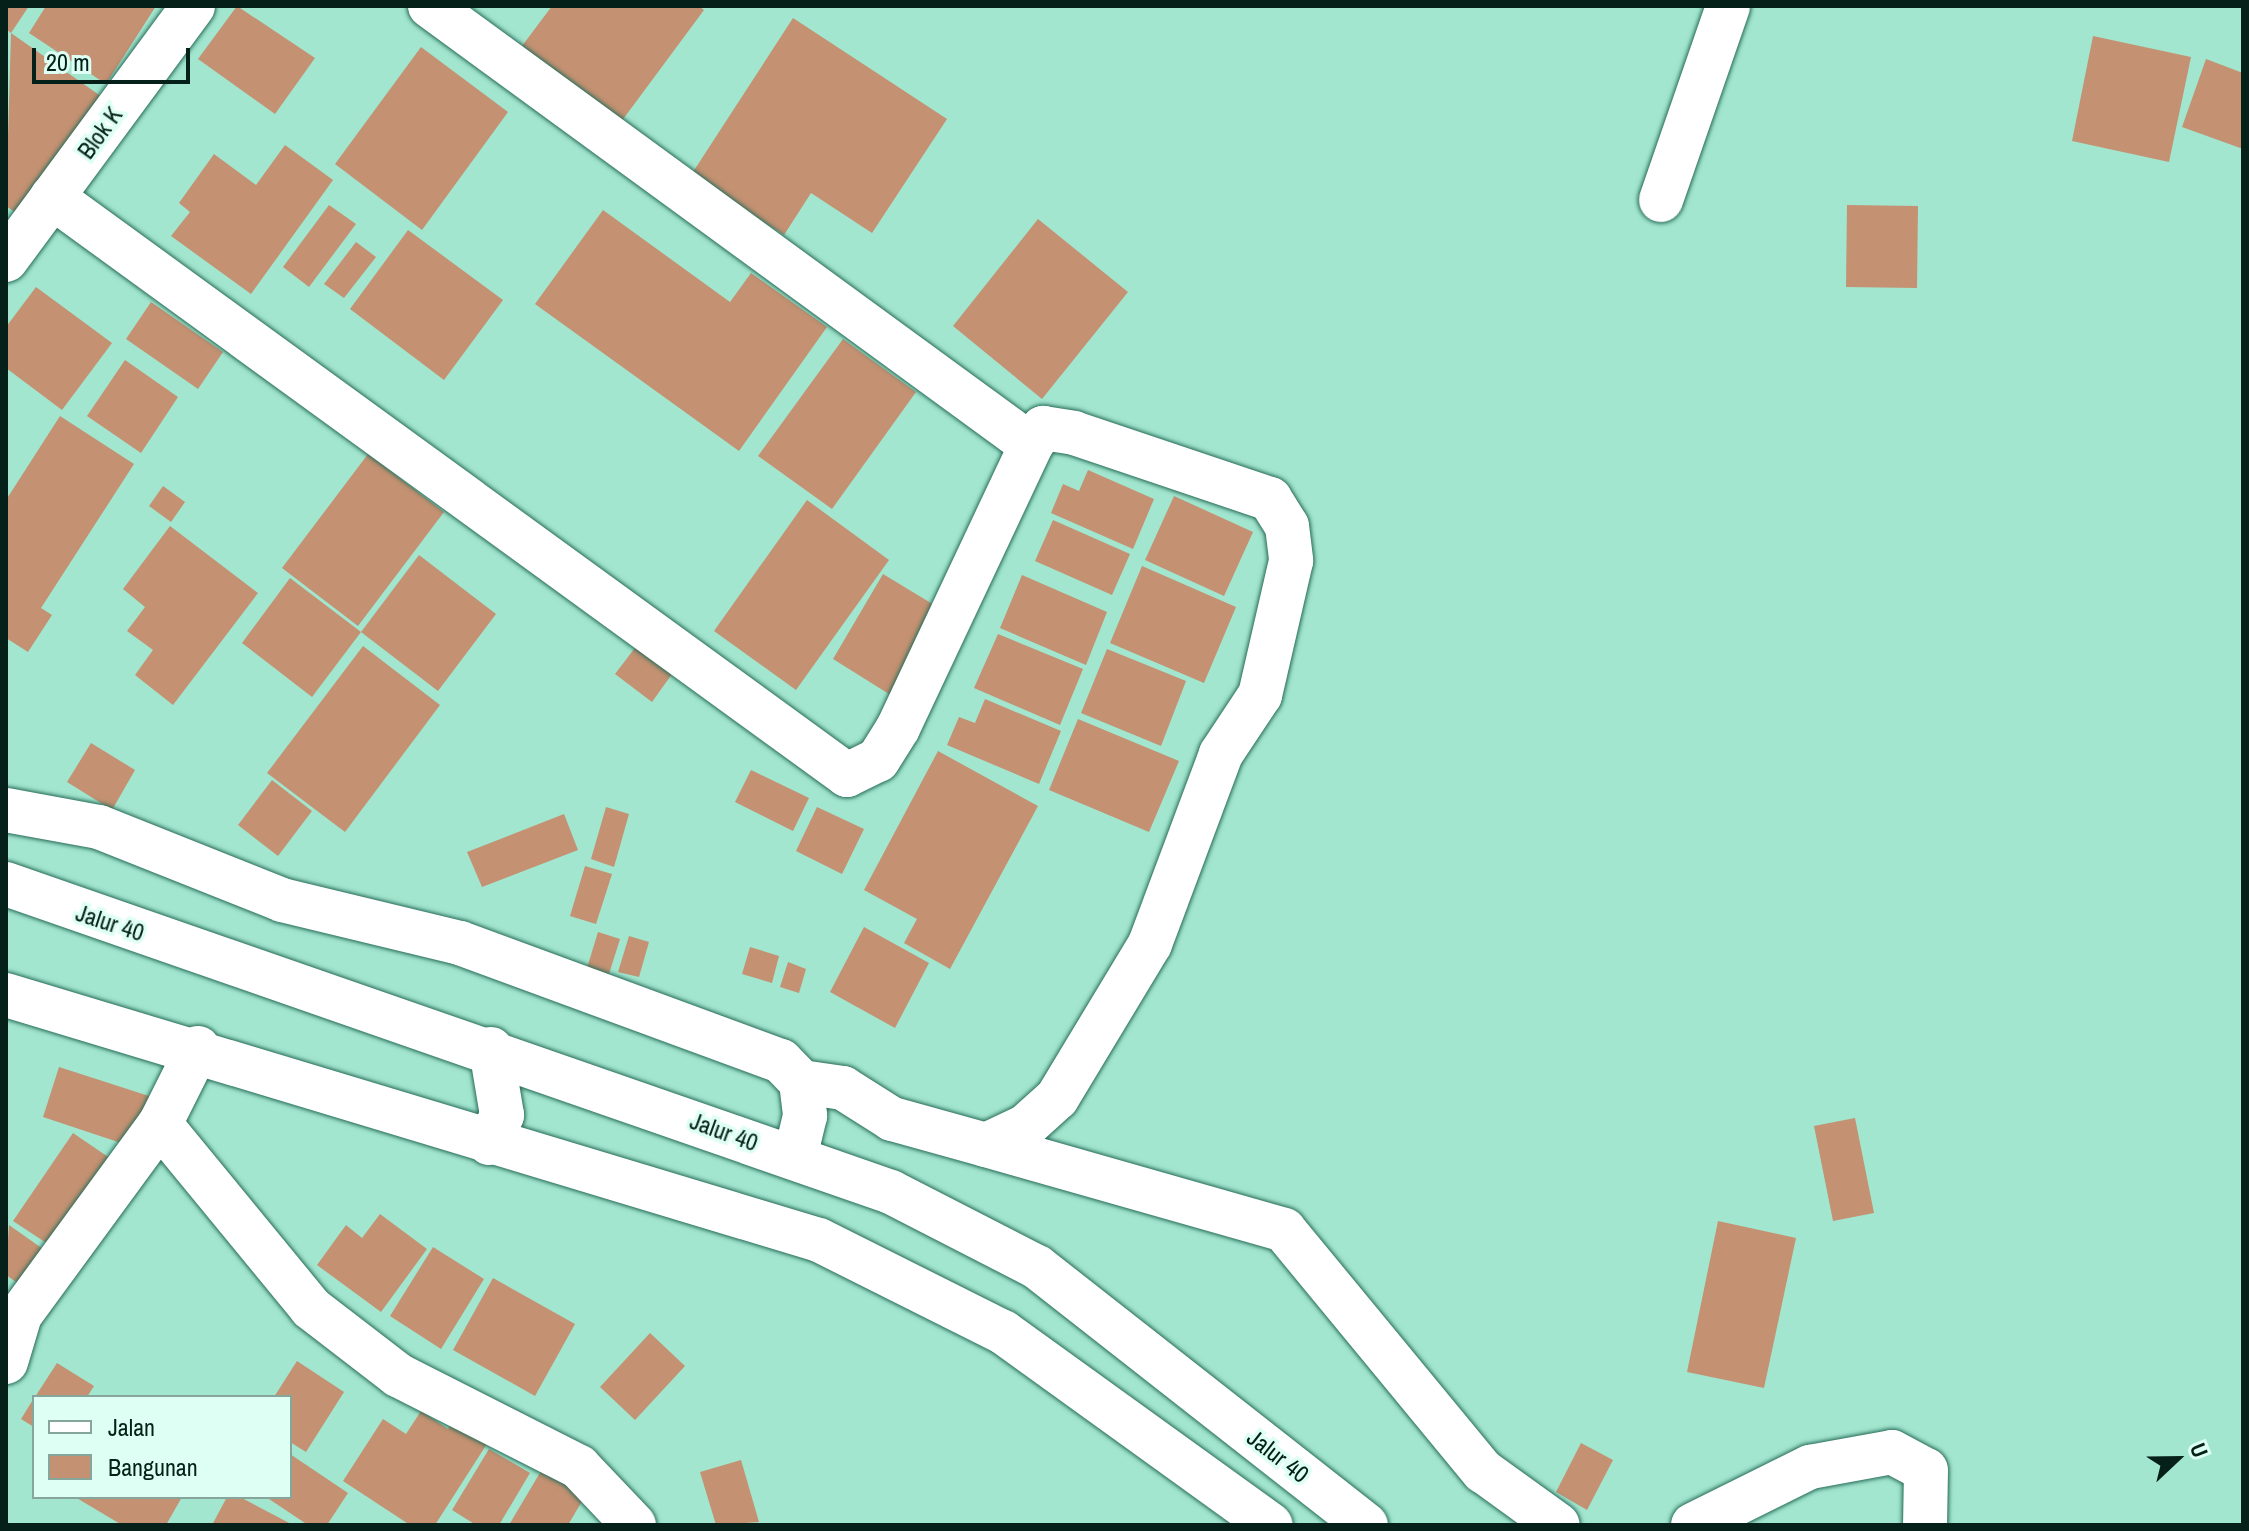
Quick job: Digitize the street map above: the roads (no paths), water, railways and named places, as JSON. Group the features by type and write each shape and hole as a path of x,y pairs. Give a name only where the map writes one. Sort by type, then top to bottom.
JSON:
{"main road":[{"name":"Blok K","path":"6,260 193,6"},
{"path":"430,6 1031,445"},
{"path":"1661,200 1728,6"},
{"path":"52,197 847,775 878,760 898,728 1031,445 1043,428 1074,433 1270,499 1287,526 1291,561 1260,695 1221,754 1150,944 1057,1098 1026,1126 986,1145"},
{"path":"6,810 99,827 282,900 460,943 781,1061 801,1082 805,1116 795,1157"},
{"name":"Jalur 40","path":"6,884 491,1049 891,1192 1037,1267 1366,1525"},
{"path":"6,995 198,1048 489,1143 819,1240 1003,1332 1271,1525"},
{"path":"6,1362 20,1315 160,1124 198,1048"},
{"path":"489,1143 502,1115 491,1049"},
{"path":"801,1082 843,1088 892,1119 1284,1230 1483,1471 1558,1525"},
{"path":"160,1124 311,1308 398,1375 579,1467 634,1525"},
{"path":"1712,1521 1810,1467 1892,1452 1926,1470 1925,1525"}]}
